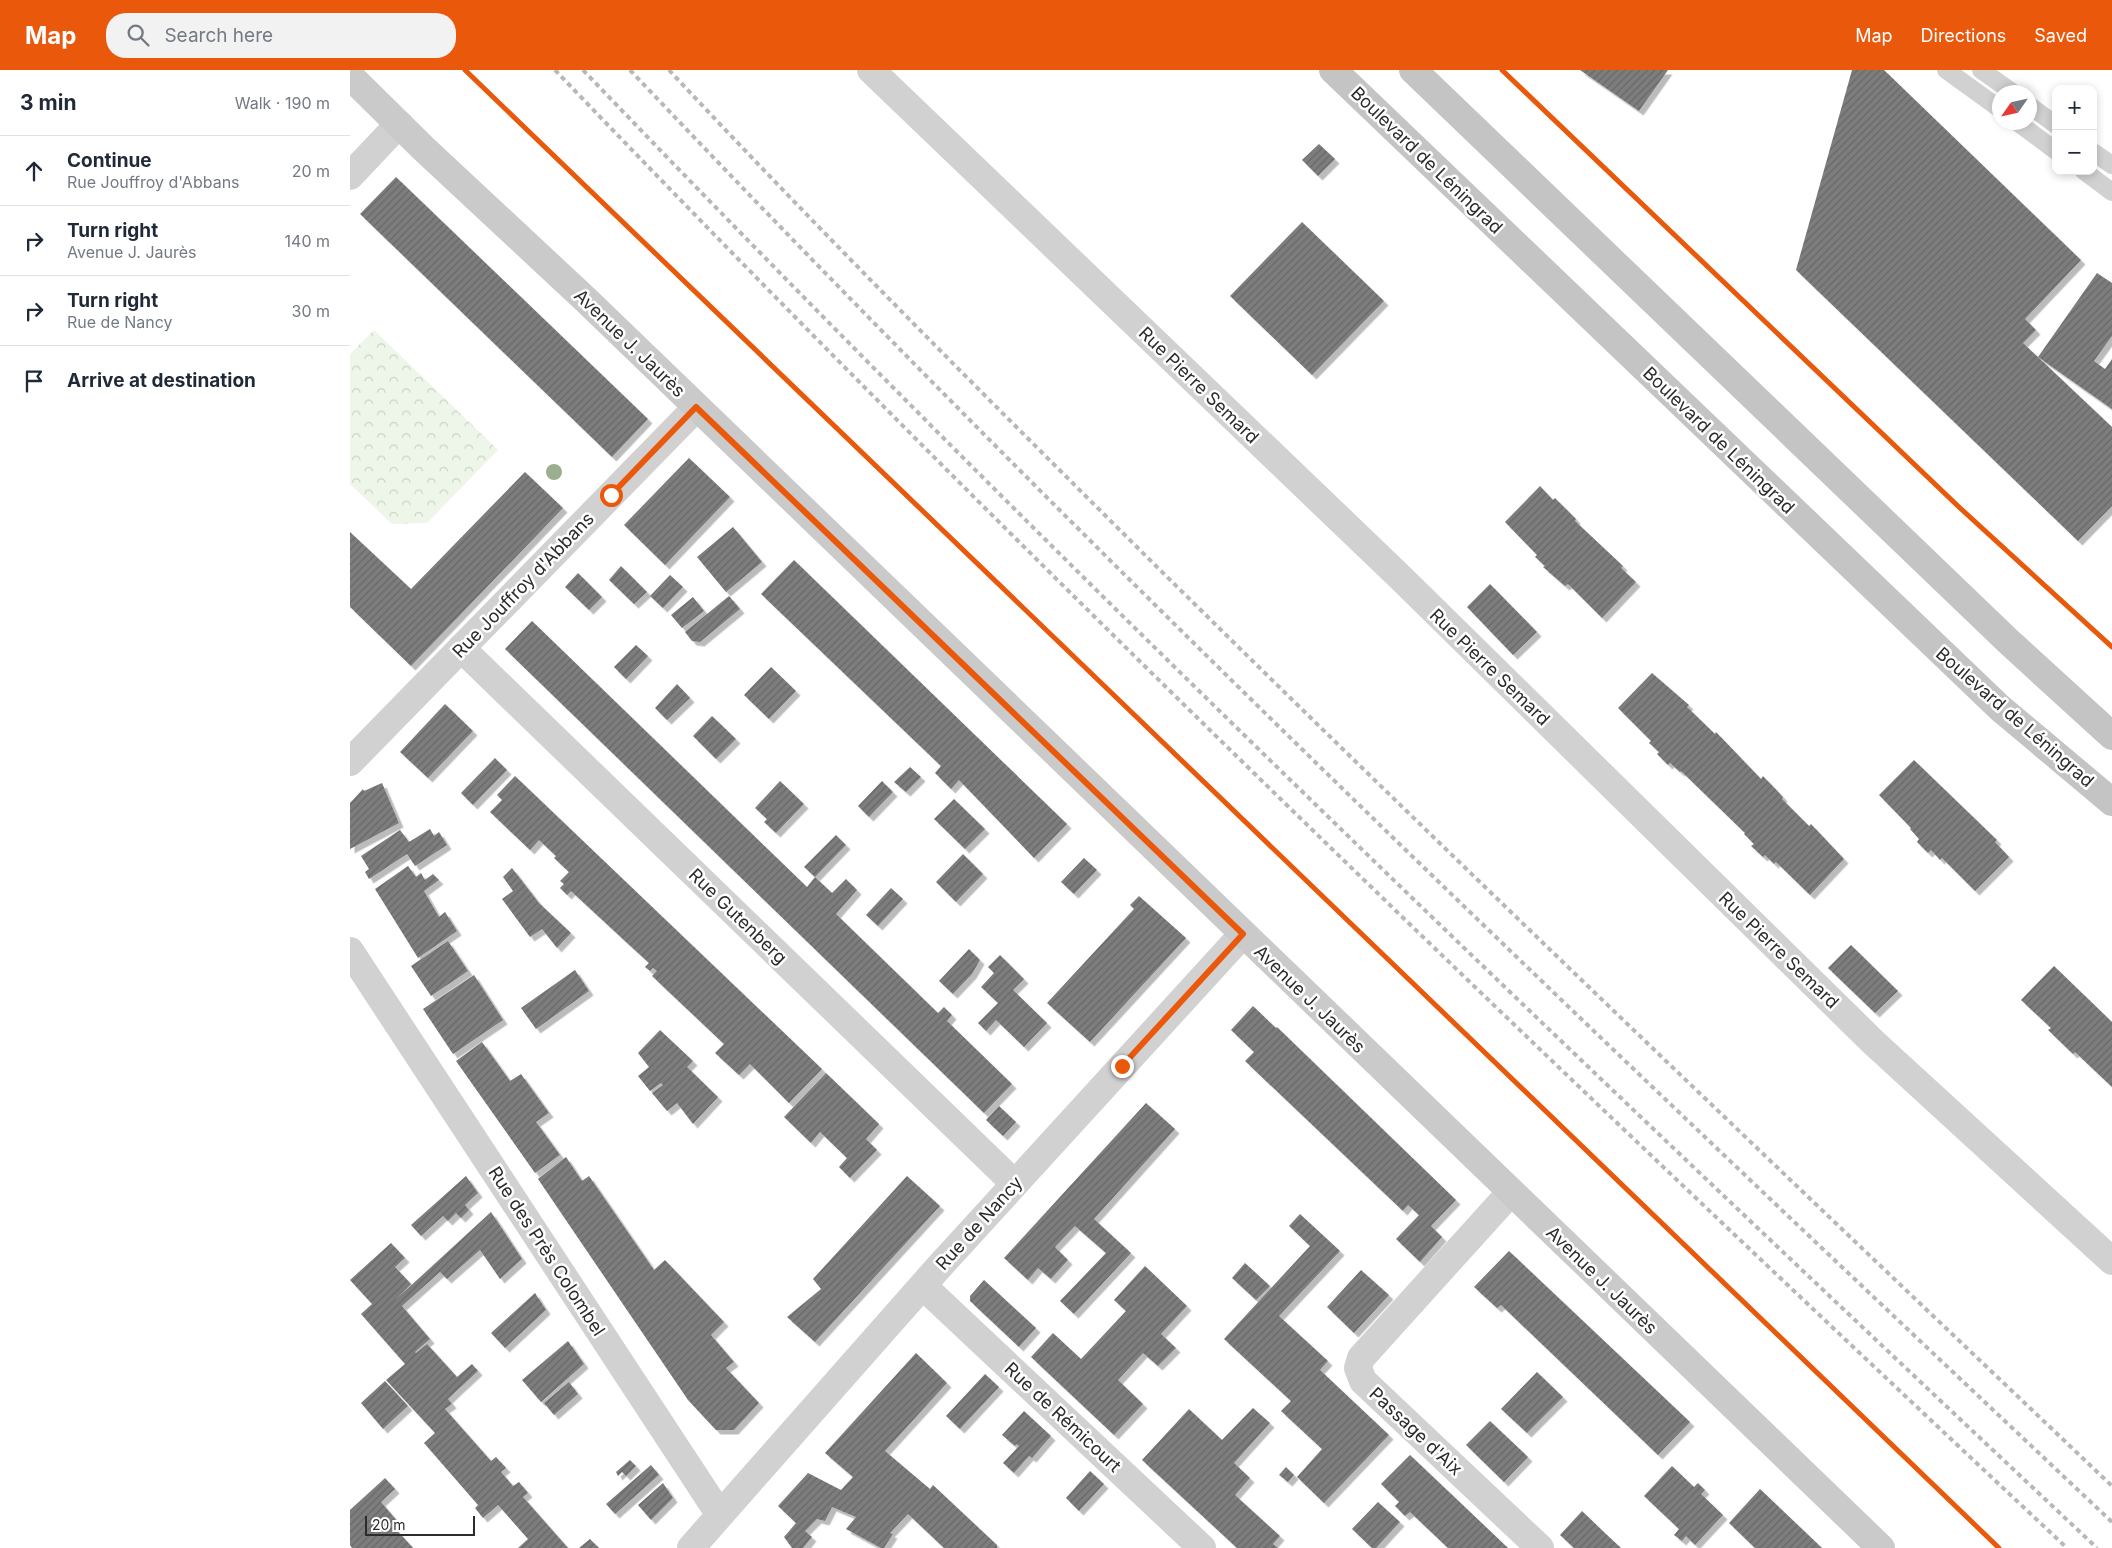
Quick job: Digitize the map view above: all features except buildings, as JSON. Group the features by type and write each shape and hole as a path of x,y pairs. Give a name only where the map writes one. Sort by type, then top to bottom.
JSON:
{"main road":[{"name":"Boulevard de Léningrad","path":"1333,70 2000,708 2112,802"},
{"path":"1413,70 2001,635 2112,736"}],"street":[{"name":"Rue Pierre Semard","path":"870,70 1386,564 1873,1042 2112,1261"},
{"name":"Avenue J. Jaurès","path":"350,76 1881,1548"},
{"path":"350,176 399,124"},
{"name":"Rue Jouffroy d'Abbans","path":"350,762 696,407"},
{"name":"Rue Gutenberg","path":"461,648 1014,1184"},
{"name":"Rue de Nancy","path":"720,1515 1014,1184 1243,934"},
{"name":"Rue des Près Colombel","path":"350,951 720,1515"},
{"name":"Passage d'Aix","path":"1511,1192 1361,1358 1358,1368 1363,1381 1540,1548"},
{"name":"Rue de Rémicourt","path":"923,1286 1202,1548"},
{"path":"702,1545 720,1515"}],"lane":[{"path":"1946,70 1992,103"},
{"path":"1981,70 2002,85"},
{"path":"2037,111 2052,122"},
{"path":"2028,130 2052,148"},
{"path":"2097,155 2112,165"},
{"path":"2089,175 2112,192"}],"green space":[{"path":"374,330 498,450 427,523 392,524 350,484 350,354"}],"railway":[{"path":"555,70 925,448 1301,819 1491,1003 2067,1548"},
{"path":"583,70 953,448 1330,819 1712,1185 2097,1548"},
{"path":"630,70 810,257 1175,625 1548,987 2112,1522"},
{"path":"669,70 909,319 1272,680 1630,1027 2112,1486"}],"cycle path":[{"path":"465,70 1999,1548"},
{"path":"1502,70 1960,508 2112,647"}],"route":[{"path":"611,495 696,407 1243,934 1122,1066"}]}
